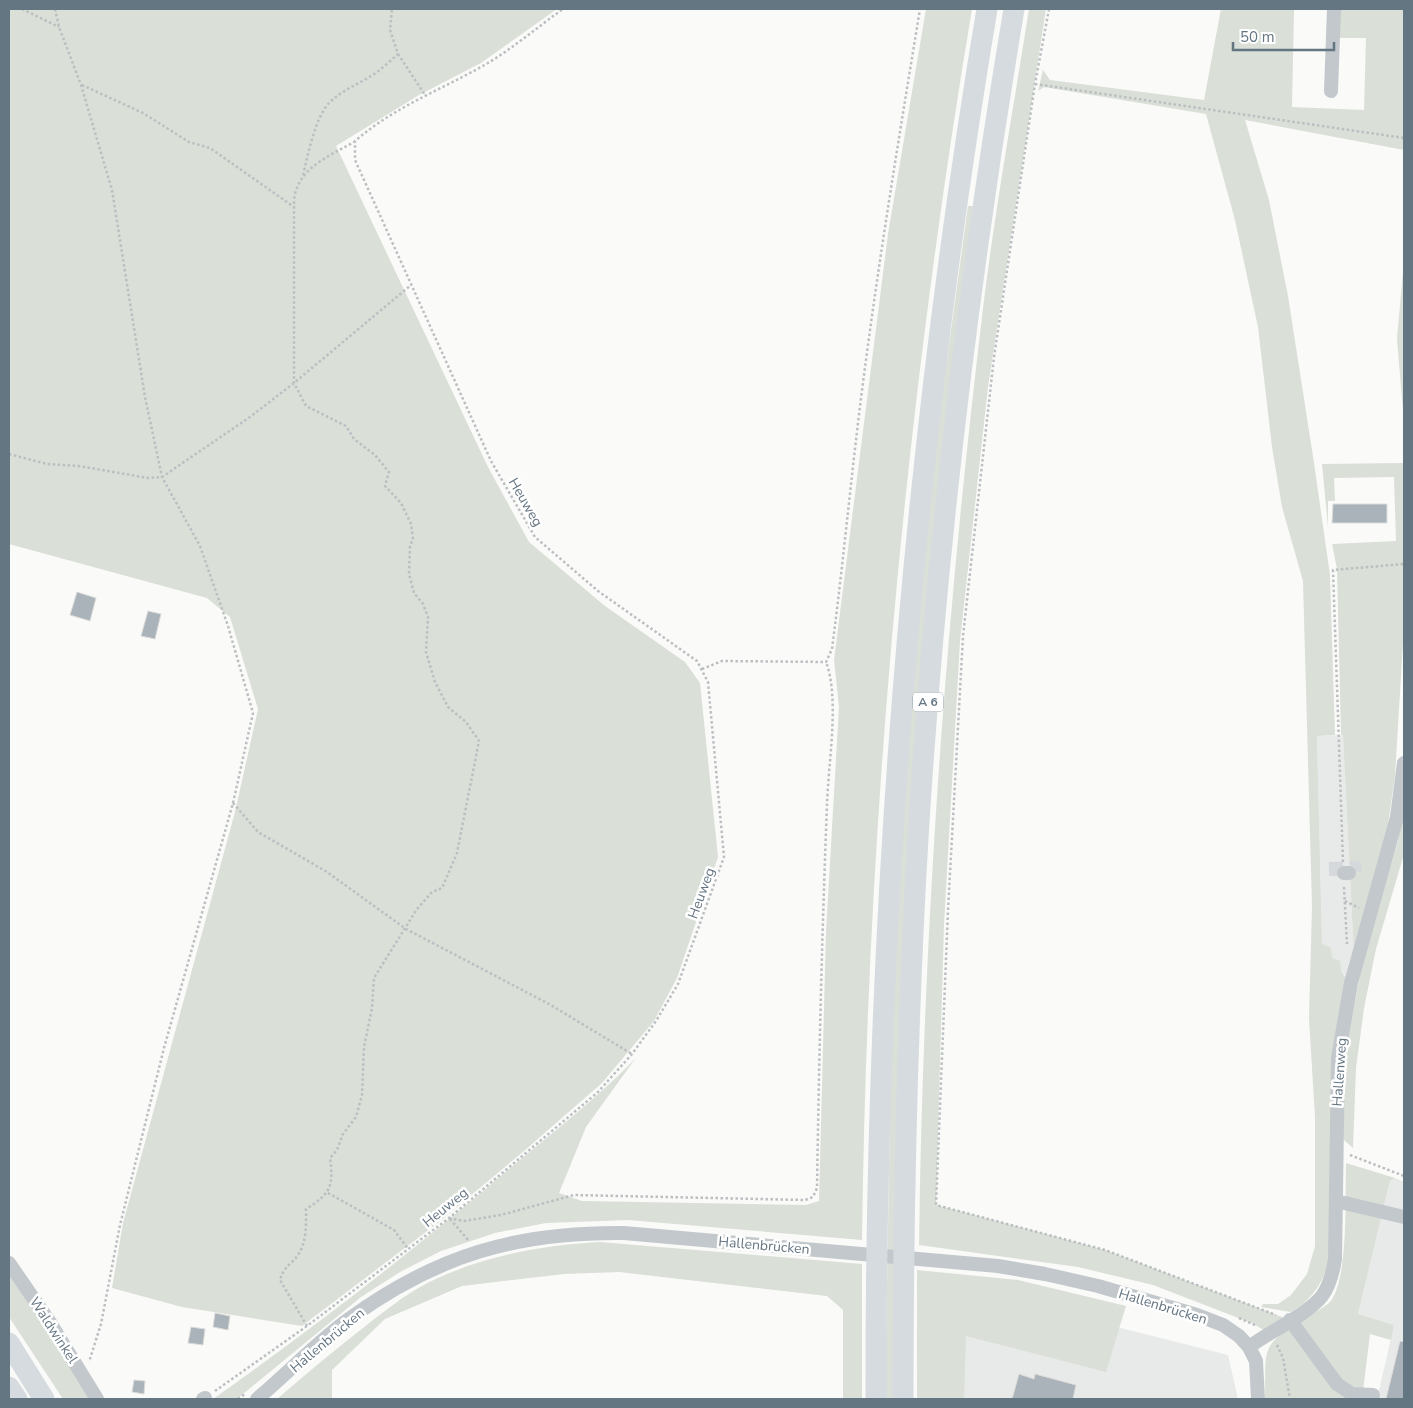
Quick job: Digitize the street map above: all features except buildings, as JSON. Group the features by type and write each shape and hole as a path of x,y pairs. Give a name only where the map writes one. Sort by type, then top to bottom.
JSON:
{"highway":[{"name":"A 6","path":"876,1399 878,1163 882,1025 891,841 904,664 939,330 969,113 987,9"},
{"name":"A 6","path":"903,1399 905,1170 910,997 918,838 931,665 966,334 996,115 1014,9"},
{"path":"9,1343 44,1399"},
{"path":"9,1387 17,1399"}],"street":[{"path":"1331,91 1334,9"},
{"name":"Hallenweg","path":"1249,1347 1311,1307 1322,1295 1331,1278 1336,1259 1338,1058 1344,1016 1397,817 1404,763"},
{"path":"1336,1201 1404,1218"},
{"name":"Hallenbrücken","path":"258,1399 348,1320 405,1281 447,1262 496,1245 528,1238 580,1232 624,1233 939,1260 1046,1274 1098,1286 1223,1325 1239,1336 1249,1347 1256,1361 1258,1399"},
{"name":"Waldwinkel","path":"9,1263 97,1399"},
{"path":"1290,1320 1337,1384 1352,1394 1373,1395"}],"path":[{"path":"22,9 58,28"},
{"path":"54,9 58,28 81,85 112,190 144,398 162,476 200,546 228,626 253,713 233,803 164,1048 120,1225 101,1324 93,1354 83,1375"},
{"path":"392,9 390,30 398,54 424,95"},
{"path":"304,175 326,158 355,141 372,126 424,95 483,66 563,9"},
{"path":"448,1218 464,1221 501,1215 574,1195 805,1200 813,1198 817,1188 827,803 832,701 832,677 826,662 832,649 844,562 852,467 875,294 903,104 920,9"},
{"path":"1049,9 1035,84 994,357 963,636 948,910 936,1205 1105,1250 1290,1320"},
{"path":"307,1326 280,1280 283,1269 298,1255 304,1239 306,1209 323,1199 328,1192 332,1171 330,1158 337,1150 343,1134 356,1117 362,1095 364,1047 372,1008 374,978 385,958 396,946 417,909 432,892 442,888 457,853 479,741 466,722 448,707 434,682 426,652 428,617 423,604 414,593 409,574 410,546 413,539 411,524 401,504 385,486 389,472 375,455 354,439 346,426 306,406 294,383 294,207 296,188 304,175 312,136 322,113 329,103 345,89 371,76 398,54"},
{"path":"1035,84 1404,138"},
{"path":"81,85 143,113 189,142 210,148 294,207"},
{"name":"Heuweg","path":"204,1399 307,1326 448,1218 598,1092 632,1054 656,1021 678,984 724,857 708,682 702,669 697,661 598,591 535,537 491,461 411,285 355,160 355,141"},
{"path":"9,454 47,464 79,466 148,478 162,476 250,417 294,383 411,285"},
{"path":"1347,946 1346,873 1333,570 1404,564"},
{"path":"702,669 722,661 826,662"},
{"path":"233,803 258,832 327,872 406,929 549,1004 632,1054"},
{"path":"1337,1149 1404,1176"},
{"path":"328,1192 394,1230 408,1249"},
{"path":"448,1218 471,1243"},
{"path":"1268,1333 1283,1358 1290,1399"}],"shaded area":[{"path":"9,9 557,9 481,63 419,95 336,146 488,467 529,542 605,606 685,662 700,683 718,857 677,978 654,1021 602,1083 439,1222 302,1326 182,1307 112,1288 123,1223 235,812 258,709 230,617 207,598 9,544"},
{"path":"926,9 972,9 927,315 893,622 881,776 872,931 865,1085 862,1240 628,1220 546,1223 495,1233 441,1251 400,1272 361,1297 237,1399 213,1399 326,1316 437,1229 574,1116 635,1059 586,1127 559,1193 582,1201 806,1205 819,1201 826,932 839,707 834,660 888,234"},
{"path":"1029,9 1046,9 988,387 960,641 944,925 936,1205 1105,1250 1290,1320 1268,1333 1254,1324 1153,1285 1078,1267 919,1245 921,1129 931,896 938,780 957,548 987,278"},
{"path":"1221,9 1294,9 1292,107 1364,110 1366,38 1339,38 1340,9 1404,9 1404,150 1245,120 1269,200 1288,296 1330,575 1335,735 1317,736 1322,944 1331,948 1332,958 1340,961 1341,970 1347,980 1330,1258 1316,1290 1305,1302 1291,1312 1261,1307 1263,1304 1278,1304 1291,1295 1307,1274 1315,1246 1315,1117 1309,1018 1312,906 1303,581 1282,507 1272,447 1258,327 1235,220 1206,114 1044,87 1038,91 1043,70 1050,80 1204,100"},
{"path":"968,206 973,206 952,365 893,1399 885,1399 891,1054 907,745 930,484"},
{"path":"1404,260 1404,424 1397,339"},
{"path":"1403,463 1403,642 1395,776 1386,838 1354,956 1343,735 1341,735 1337,569 1332,544 1396,541 1394,477 1334,478 1335,501 1328,501 1328,527 1322,464"},
{"path":"1343,735 1354,956 1347,980 1322,945 1317,736"},
{"path":"1404,806 1404,854 1376,949 1364,1008 1356,1068 1353,1148 1344,1140 1341,1109 1347,1042 1366,945 1398,841"},
{"path":"1346,1163 1395,1178 1390,1181 1358,1314 1394,1325 1391,1340 1370,1334 1362,1399 1265,1399 1266,1359 1272,1343 1289,1328 1330,1302 1336,1291 1345,1236"},
{"path":"1395,1178 1404,1182 1404,1399 1377,1399 1394,1325 1358,1314 1390,1181"},
{"path":"600,1242 862,1264 862,1399 843,1399 843,1310 827,1296 619,1272 564,1274 462,1286 385,1319 332,1370 332,1399 277,1399 333,1351 385,1311 428,1282 477,1263 517,1252"},
{"path":"9,1269 91,1399 63,1399 9,1317"},
{"path":"917,1270 1018,1280 1126,1306 1106,1372 966,1336 964,1399 917,1399"},
{"path":"949,1304 1121,1328 1228,1355 1238,1399 953,1399"}],"tunnel":[{"path":"1329,869 1355,868 1355,872"}]}
